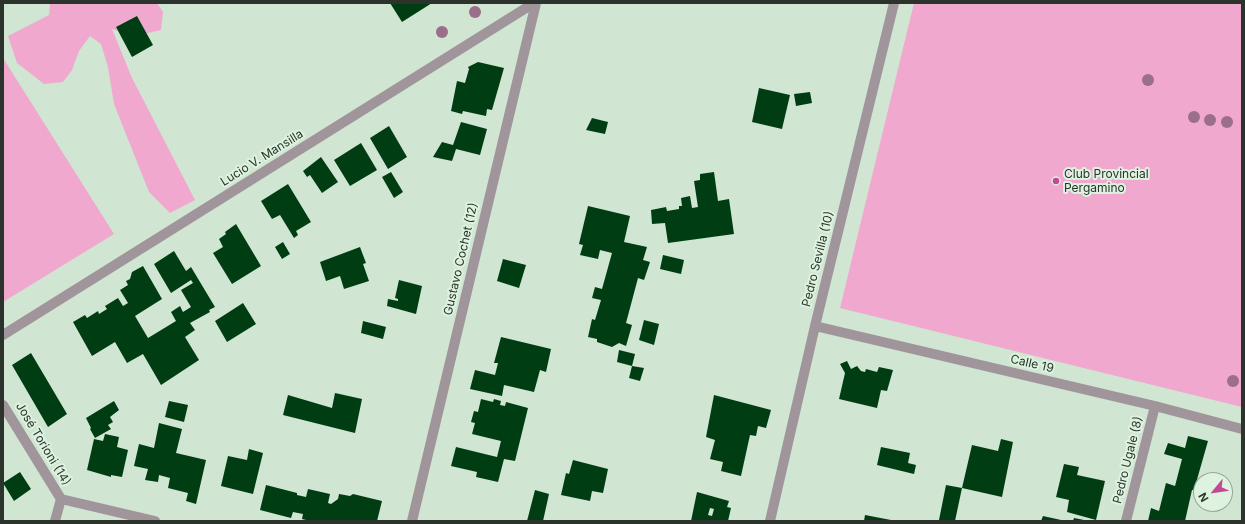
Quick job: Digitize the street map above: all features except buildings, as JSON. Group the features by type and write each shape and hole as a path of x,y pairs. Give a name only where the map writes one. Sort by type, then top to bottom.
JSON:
{"street":[{"name":"Lucio V. Mansilla","path":"3,334 535,3"},
{"name":"Gustavo Cochet (12)","path":"412,521 535,3"},
{"name":"Pedro Sevilla (10)","path":"770,521 815,326 894,3"},
{"name":"Calle 19","path":"815,326 1154,406 1242,429"},
{"name":"José Torioni (14)","path":"3,405 61,499 55,521"},
{"name":"Pedro Ugale (8)","path":"1126,521 1154,406"},
{"path":"61,499 155,521"}],"shaded area":[{"path":"50,3 157,3 163,12 161,30 135,36 112,29 132,78 195,200 170,213 149,192 114,104 108,67 101,44 90,36 79,51 72,70 63,82 44,84 17,63 8,36 49,15"},
{"name":"Club Provincial Pergamino","path":"914,3 1242,3 1242,407 840,308"},
{"path":"3,58 114,234 3,302"}],"place":[{"name":"Club Provincial Pergamino","path":"1056,181"}]}
